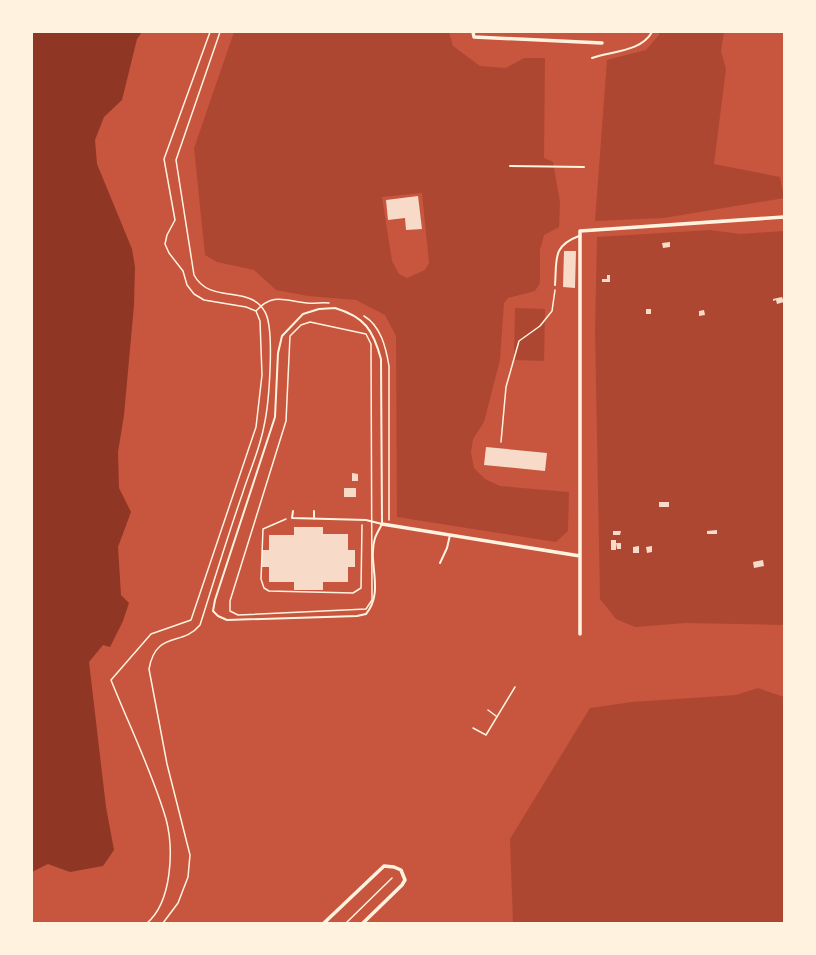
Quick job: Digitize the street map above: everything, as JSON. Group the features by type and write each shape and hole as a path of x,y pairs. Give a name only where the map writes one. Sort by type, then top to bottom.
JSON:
{"street":[{"path":"473,32 474,37 602,43"},
{"path":"580,634 580,234 784,217"},
{"path":"382,524 580,556"},
{"path":"324,923 384,866 394,867 401,870 405,880 402,886 363,923"}],"lane":[{"path":"592,58 642,44 648,39 652,32"},
{"path":"510,166 584,167"},
{"path":"555,285 557,252 567,240 580,234"},
{"path":"335,308 348,312 360,319 369,328 376,341 382,359 382,524 375,539 375,598 371,608 366,614 227,620 218,616 213,611 215,600 275,417 278,353 282,336 304,314 319,309 335,308"},
{"path":"293,510 292,518 362,520 382,524"},
{"path":"314,511 314,518"},
{"path":"440,563 447,548 450,534"}],"path":[{"path":"147,923 153,918 161,904 166,888 170,870 169,837 166,820 156,792 111,680 151,634 191,620 256,427 262,375 260,321 256,311 246,307 204,300 194,294 187,284 183,271 169,253 165,244 167,235 174,220 164,159 210,32"},
{"path":"163,923 178,903 188,878 190,855 167,764 149,669 153,656 161,644 193,631 200,625 264,426 271,335 268,316 256,301 239,296 217,293 198,283 194,275 176,160 220,32"},
{"path":"501,442 506,387 519,341 540,326 552,310 555,285"},
{"path":"256,311 261,306 277,298 308,304 333,304"},
{"path":"363,315 368,318 386,346 389,366 389,525"},
{"path":"310,322 366,334 371,344 371,521 372,600 366,609 238,615 230,611 230,601 286,421 290,336 301,325 310,322"},
{"path":"283,520 263,529 261,579 264,588 269,591 353,593 361,588 362,520"},
{"path":"474,728 486,736 515,687"},
{"path":"488,710 497,716"},
{"path":"346,923 392,878"}],"shaded area":[{"path":"32,32 142,32 137,39 122,100 104,117 95,140 97,164 132,249 135,267 134,305 124,415 118,452 119,488 131,512 118,547 121,595 129,603 123,621 110,647 103,645 89,662 106,807 114,850 103,866 70,872 48,864 32,872"},
{"path":"234,32 449,32 453,46 480,66 506,68 524,58 545,58 544,158 553,162 560,202 559,227 544,235 540,250 540,283 535,291 508,298 504,303 500,360 484,422 473,439 471,452 474,468 485,479 500,486 569,492 568,531 556,542 397,517 396,336 385,315 356,300 308,296 276,290 254,270 217,262 205,255 194,148","holes":["422,193 429,263 425,270 407,278 399,274 392,261 382,197"]},
{"path":"659,32 724,32 721,51 726,69 714,164 780,177 784,198 664,218 595,221 607,60 646,50 659,35"},
{"path":"710,230 740,234 784,231 784,625 685,623 635,627 616,619 600,599 595,329 597,237"},
{"path":"515,308 545,309 544,361 514,360"},
{"path":"758,688 784,697 784,923 513,923 510,839 590,708 632,702 736,695"}],"building":[{"path":"418,196 422,229 406,230 405,218 388,220 386,200"},
{"path":"670,242 670,247 663,248 662,243"},
{"path":"564,251 576,251 575,288 563,287"},
{"path":"607,275 610,275 610,282 602,282 602,279 607,279"},
{"path":"782,297 784,302 777,304 776,300 773,301 773,299"},
{"path":"646,309 651,309 651,314 646,314"},
{"path":"704,310 705,315 699,316 699,311"},
{"path":"486,447 547,453 545,471 484,465"},
{"path":"352,473 358,474 358,481 352,481"},
{"path":"344,488 356,488 356,497 344,497"},
{"path":"659,502 669,502 669,507 659,507"},
{"path":"294,527 323,527 323,534 348,534 348,550 355,550 355,567 348,567 348,582 323,582 323,590 294,590 294,582 269,582 269,567 262,567 262,550 269,550 269,535 294,535"},
{"path":"717,530 717,534 707,534 707,531"},
{"path":"613,531 621,531 620,535 613,535"},
{"path":"611,540 616,540 616,550 611,550"},
{"path":"616,543 621,543 621,549 617,549"},
{"path":"639,546 639,553 633,553 633,547"},
{"path":"652,546 652,552 647,553 646,547"},
{"path":"763,560 764,566 754,568 753,562"}]}
